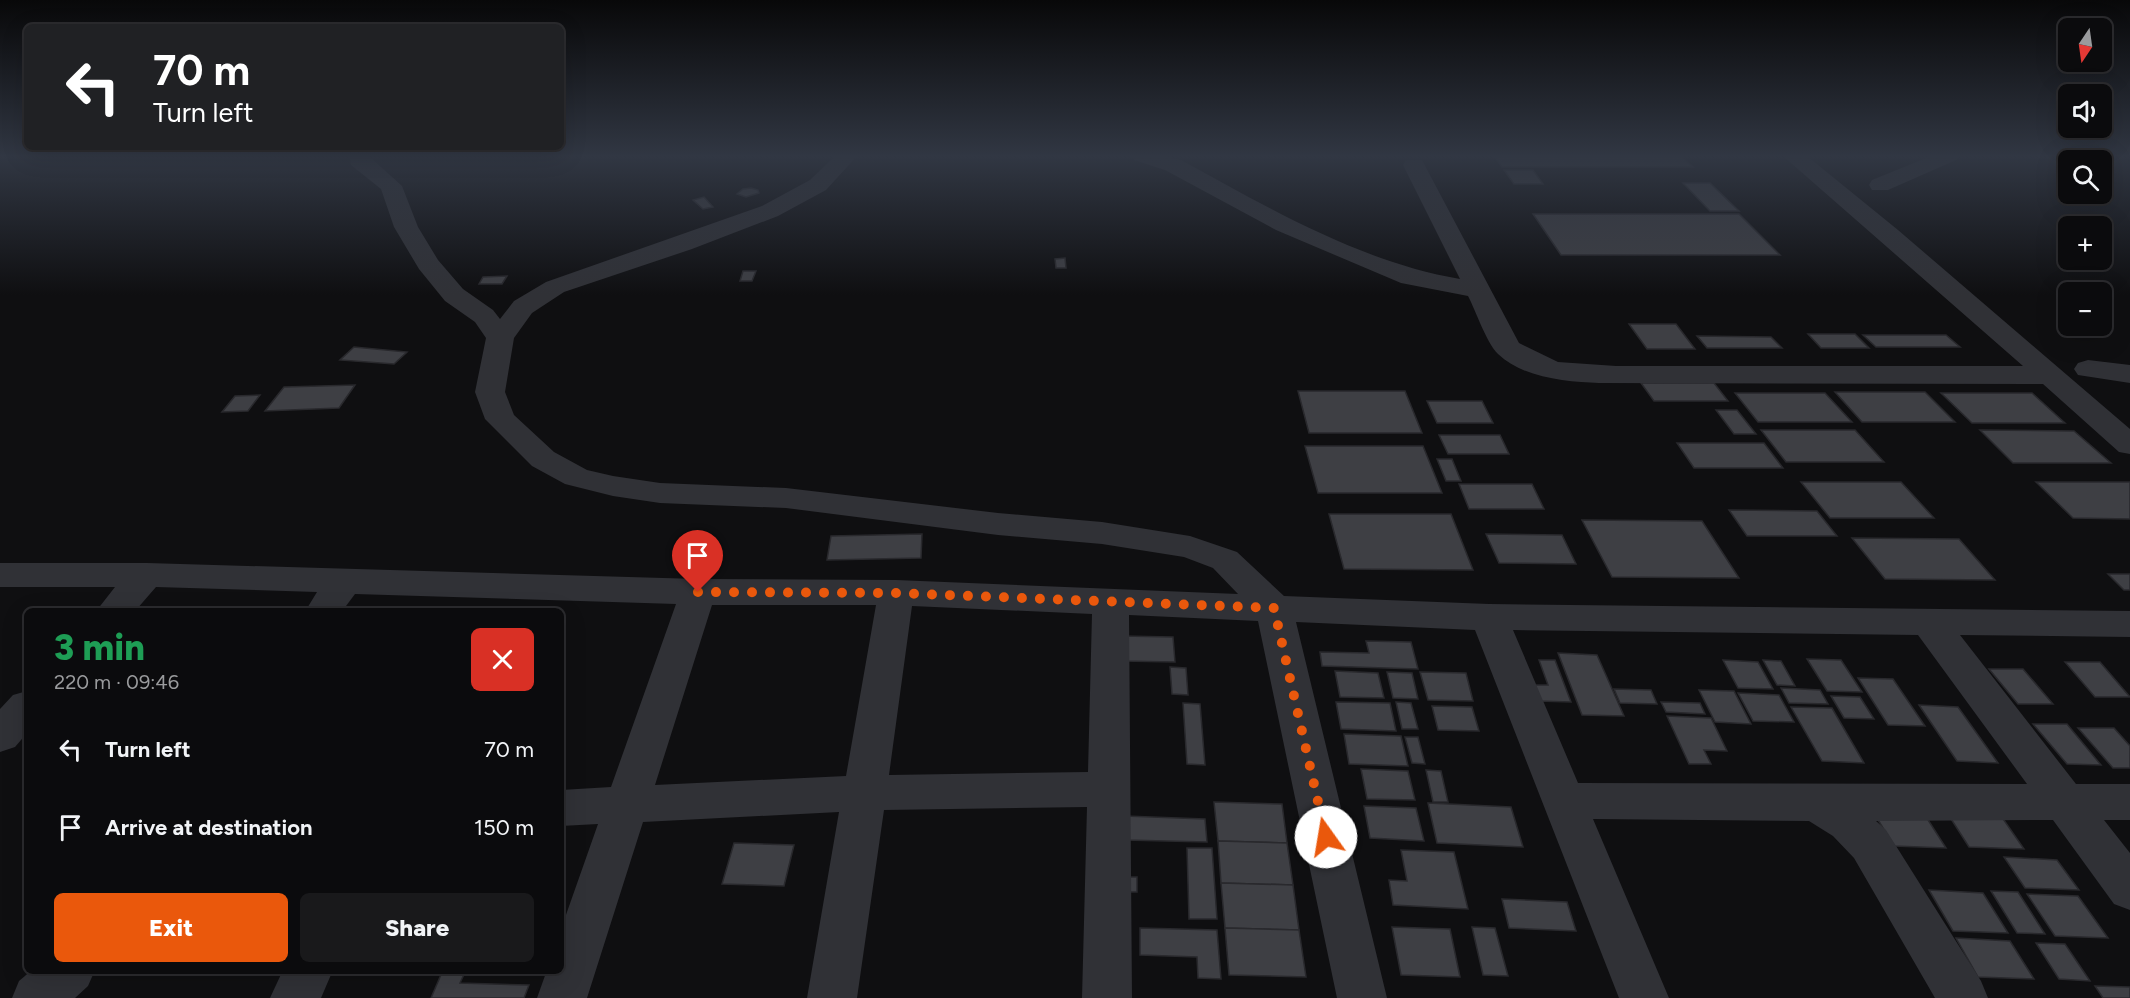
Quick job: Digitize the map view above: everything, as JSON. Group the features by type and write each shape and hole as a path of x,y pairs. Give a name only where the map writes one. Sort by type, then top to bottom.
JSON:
{"street":[{"path":"397,203 406,227 428,264 454,295 484,316 500,338"},
{"path":"786,203 770,211 683,244 555,286 523,307 500,338 490,392 500,419 543,459 576,477 660,493 786,498 998,524 1102,533 1190,547 1225,560 1274,608 1362,998"},
{"path":"1242,203 1284,225 1410,278 1479,290"},
{"path":"1434,203 1508,348 1525,361 1547,370 1574,375 2050,375"},
{"path":"1851,203 2130,445"},
{"path":"2088,369 2130,374"},
{"path":"0,575 147,575 345,581 502,598 698,592 896,593 1489,617 2130,624"},
{"path":"117,608 147,575"},
{"path":"325,608 345,581"},
{"path":"562,998 698,592"},
{"path":"832,998 896,593"},
{"path":"1107,998 1107,789 1111,601"},
{"path":"1489,617 1644,998"},
{"path":"1929,622 2130,889"},
{"path":"0,736 24,709"},
{"path":"564,808 864,794 1107,789"},
{"path":"1563,801 2130,802"},
{"path":"1816,803 1849,823 1870,844 1963,998"},
{"path":"37,998 66,974"},
{"path":"295,998 307,974"}],"building":[{"path":"696,203 709,203 713,207 703,209"},
{"path":"1702,203 1730,203 1739,211 1710,211"},
{"path":"1533,214 1739,214 1780,255 1561,255"},
{"path":"1065,258 1066,268 1056,268 1055,259"},
{"path":"743,271 756,271 752,281 740,281"},
{"path":"507,276 502,284 479,284 483,277"},
{"path":"1629,324 1676,324 1695,349 1647,349"},
{"path":"1808,334 1855,334 1869,348 1821,348"},
{"path":"1863,335 1946,335 1960,347 1876,347"},
{"path":"1697,336 1771,337 1782,348 1707,348"},
{"path":"354,347 407,352 394,364 340,360"},
{"path":"1641,383 1714,383 1728,401 1654,401"},
{"path":"355,385 339,408 265,411 284,387"},
{"path":"1298,391 1405,391 1422,433 1309,433"},
{"path":"1835,392 1925,392 1955,422 1862,422"},
{"path":"1735,393 1825,393 1852,422 1758,422"},
{"path":"1941,393 2032,393 2065,423 1972,423"},
{"path":"260,395 248,411 222,412 235,396"},
{"path":"1427,401 1482,401 1493,423 1437,423"},
{"path":"1716,410 1737,410 1756,434 1734,434"},
{"path":"1761,430 1855,430 1884,462 1786,462"},
{"path":"1980,430 2074,431 2111,463 2013,463"},
{"path":"1439,435 1500,435 1509,454 1448,454"},
{"path":"1677,443 1764,443 1783,468 1694,468"},
{"path":"1305,446 1423,446 1442,493 1318,493"},
{"path":"1437,459 1452,459 1461,481 1446,481"},
{"path":"1801,482 1901,482 1934,518 1830,518"},
{"path":"2036,482 2130,482 2130,519 2073,518"},
{"path":"1459,484 1532,484 1544,509 1469,509"},
{"path":"1729,510 1817,511 1837,536 1747,536"},
{"path":"1329,514 1451,514 1473,570 1344,569"},
{"path":"1582,520 1702,521 1739,578 1612,577"},
{"path":"922,534 921,558 827,560 831,536"},
{"path":"1486,534 1562,535 1576,564 1499,563"},
{"path":"1852,538 1959,539 1995,580 1885,579"},
{"path":"2108,574 2130,574 2130,590 2124,590"},
{"path":"1122,636 1173,637 1175,662 1122,661"},
{"path":"1366,641 1411,642 1418,669 1322,666 1320,652 1369,653"},
{"path":"1558,653 1597,655 1624,716 1582,715"},
{"path":"1807,659 1841,660 1862,692 1827,691"},
{"path":"1539,660 1555,660 1571,702 1537,701 1531,685 1548,685"},
{"path":"1723,660 1758,662 1773,689 1738,688"},
{"path":"1763,660 1781,661 1795,686 1777,685"},
{"path":"2065,662 2100,662 2130,697 2095,697"},
{"path":"1170,667 1186,668 1188,695 1172,694"},
{"path":"1989,669 2023,669 2053,704 2018,704"},
{"path":"1335,671 1378,673 1384,698 1340,697"},
{"path":"1387,672 1412,673 1418,699 1393,698"},
{"path":"1420,672 1466,673 1473,701 1428,700"},
{"path":"1858,678 1893,679 1925,726 1888,725"},
{"path":"1781,688 1820,690 1828,704 1789,703"},
{"path":"1614,689 1651,690 1657,704 1620,703"},
{"path":"1699,690 1734,691 1751,724 1715,722"},
{"path":"1738,693 1779,695 1794,722 1753,721"},
{"path":"1831,696 1860,697 1874,719 1844,718"},
{"path":"1336,702 1390,703 1396,731 1341,729"},
{"path":"1396,702 1411,703 1418,729 1402,729"},
{"path":"1661,702 1700,703 1705,714 1666,712"},
{"path":"1183,703 1200,704 1205,765 1187,764"},
{"path":"1919,705 1958,707 1998,763 1957,761"},
{"path":"1432,706 1472,707 1479,731 1438,730"},
{"path":"1791,707 1832,708 1864,763 1822,761"},
{"path":"1667,716 1711,718 1727,751 1704,750 1711,764 1689,764"},
{"path":"2033,724 2067,724 2101,765 2067,764"},
{"path":"2078,728 2114,728 2130,746 2130,768 2113,768"},
{"path":"1344,734 1401,736 1408,766 1349,764"},
{"path":"1405,737 1418,737 1425,764 1412,763"},
{"path":"1361,769 1408,771 1415,800 1367,799"},
{"path":"1426,770 1441,771 1448,802 1433,802"},
{"path":"1214,802 1282,804 1287,843 1218,841"},
{"path":"1428,803 1511,807 1523,847 1437,843"},
{"path":"1364,806 1416,808 1424,841 1370,838"},
{"path":"1872,810 1923,812 1946,848 1894,846"},
{"path":"1946,811 1999,813 2024,849 1969,847"},
{"path":"1125,816 1205,819 1207,842 1125,840"},
{"path":"1218,841 1287,843 1293,885 1221,883"},
{"path":"734,843 794,845 784,886 722,884"},
{"path":"1187,848 1212,848 1217,919 1189,919"},
{"path":"1401,850 1454,852 1468,909 1393,905 1389,880 1407,881"},
{"path":"2004,857 2057,860 2079,890 2025,888"},
{"path":"1123,877 1137,877 1137,892 1124,892"},
{"path":"1221,883 1293,885 1299,930 1225,928"},
{"path":"1929,890 1983,893 2008,933 1953,931"},
{"path":"1991,891 2018,892 2045,934 2017,933"},
{"path":"2027,894 2078,896 2108,938 2055,936"},
{"path":"1502,899 1567,902 1576,931 1509,928"},
{"path":"1392,927 1450,929 1460,977 1401,975"},
{"path":"1472,927 1495,928 1508,976 1483,975"},
{"path":"1140,928 1217,930 1221,979 1198,978 1197,957 1140,955"},
{"path":"1225,928 1299,930 1306,977 1229,975"},
{"path":"1956,938 2010,941 2034,979 1978,977"},
{"path":"2036,943 2065,944 2090,981 2059,979"},
{"path":"441,974 464,974 460,983 529,985 524,998 431,998"},
{"path":"2095,986 2130,987 2130,998 2103,998"}],"route":[{"path":"698,592 896,593 1274,608 1326,837"}]}
